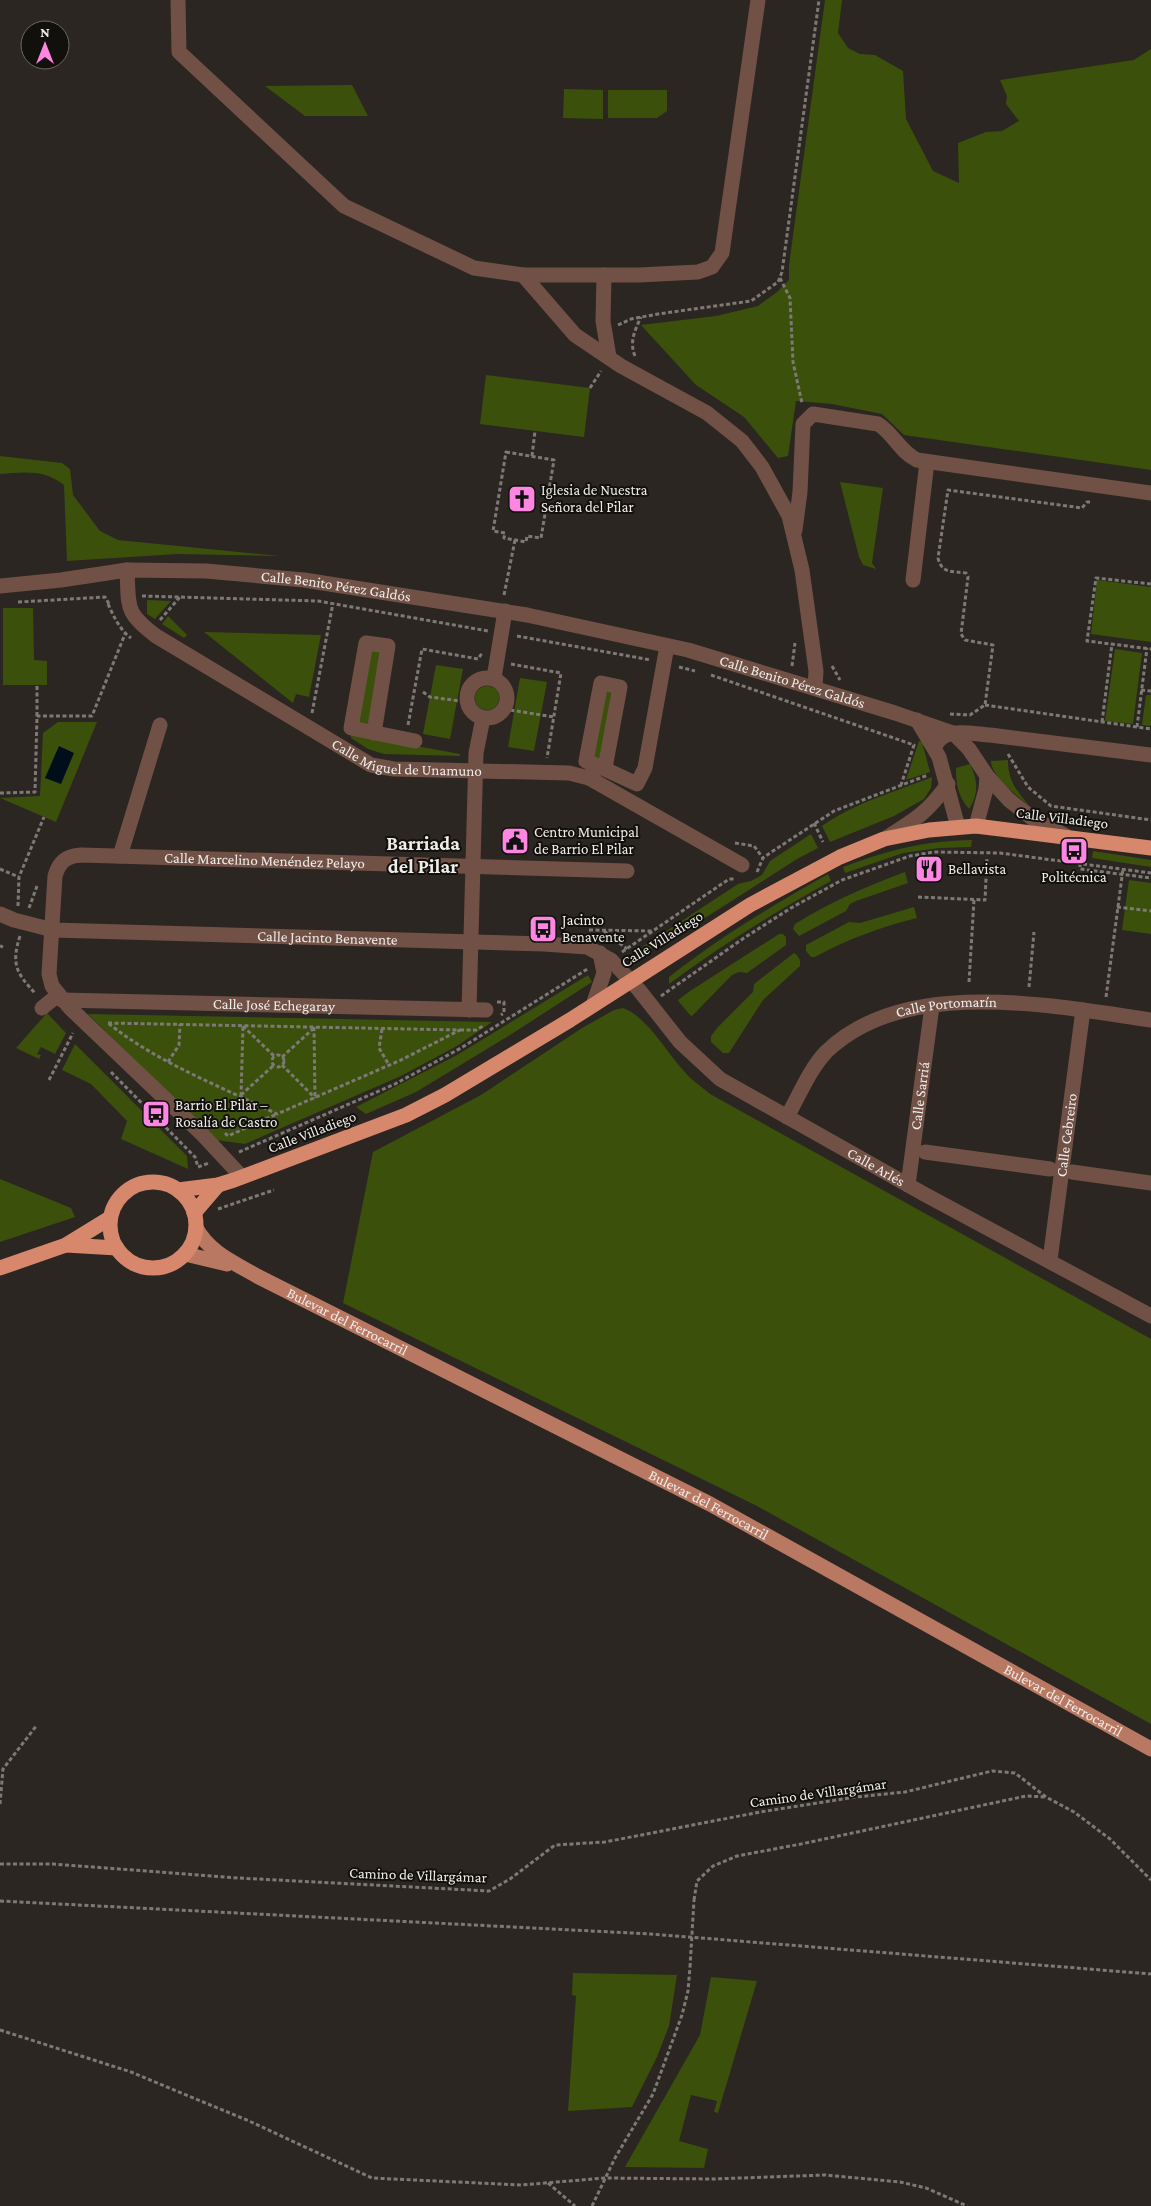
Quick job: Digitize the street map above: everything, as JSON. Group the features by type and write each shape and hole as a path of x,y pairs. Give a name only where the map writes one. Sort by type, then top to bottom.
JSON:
{"highway":[{"name":"Calle Villadiego","path":"178,1190 218,1185 406,1115 445,1095 593,1005 750,905 840,857 884,839 929,830 976,826 1151,848"},
{"path":"150,1182 165,1183 178,1190 188,1200 195,1220 192,1242 185,1254 174,1262 161,1267 147,1268 134,1264 122,1256 110,1232 110,1218 114,1204 124,1193 136,1185 150,1182"},
{"name":"Calle Villadiego","path":"195,1220 218,1185"},
{"path":"0,1268 66,1245 110,1218"},
{"path":"66,1245 117,1248"}],"main road":[{"name":"Bulevar del Ferrocarril","path":"195,1220 204,1242 218,1253 256,1276 710,1504 1151,1749"},
{"name":"Bulevar del Ferrocarril","path":"185,1254 219,1261 256,1276"}],"street":[{"path":"178,0 179,52 344,206 474,268 523,275 698,272 712,267 722,253 758,0"},
{"path":"523,275 575,335 646,380 707,413 742,441 762,467 789,516 802,570 816,671 814,687"},
{"path":"604,275 604,330 609,357"},
{"path":"794,537 800,492 803,424 813,414 878,424 886,429 906,453 917,460 1151,493"},
{"path":"913,580 927,462"},
{"name":"Calle Benito Pérez Galdós","path":"0,586 61,580 126,570 206,571 304,580 505,611 723,659 953,733 969,749 987,776 1009,800 1024,812 1066,836"},
{"name":"Calle Miguel de Unamuno","path":"126,570 129,608 137,622 156,636 371,765 394,769 569,773 589,778 742,872"},
{"path":"494,678 505,611"},
{"name":"Calle Miguel de Unamuno","path":"374,733 388,646 366,643 351,728 374,733 415,741"},
{"path":"589,778 602,767 620,687 601,683 586,760 602,767 637,784 645,768 667,646"},
{"path":"485,678 494,678 506,689 507,702 504,709 496,716 482,718 473,712 468,702 467,694 474,683 485,678"},
{"path":"469,1010 476,753 482,718"},
{"path":"917,720 935,747 948,784 958,827"},
{"path":"120,856 160,725"},
{"path":"935,747 941,737 953,733 990,735 1151,755"},
{"path":"976,826 986,789 987,776"},
{"path":"884,839 918,818 932,805 948,784"},
{"name":"Calle Marcelino Menéndez Pelayo","path":"52,930 58,868 63,860 81,855 627,871"},
{"name":"Calle Jacinto Benavente","path":"6,917 52,930 570,945 588,947 630,980"},
{"path":"52,930 49,974 52,986 60,998 201,1133 242,1176"},
{"path":"593,1005 602,984 605,959"},
{"name":"Calle Arlés","path":"630,980 680,1042 720,1079 908,1185 1151,1316"},
{"path":"42,1008 60,998"},
{"name":"Calle José Echegaray","path":"60,998 486,1010"},
{"name":"Calle Portomarín","path":"787,1117 815,1066 826,1053 855,1029 876,1018 932,1006 988,1002 1038,1004 1151,1020"},
{"name":"Calle Sarriá","path":"908,1185 932,1006"},
{"name":"Calle Cebreiro","path":"1050,1260 1083,1010"},
{"path":"925,1152 1050,1169"},
{"path":"1072,1172 1151,1183"}],"path":[{"path":"604,330 631,319 752,301 778,282 819,0"},
{"path":"780,277 790,298 793,362 798,392 806,420"},
{"path":"532,456 535,431"},
{"path":"506,452 532,456 554,460 541,538 527,536 526,542 504,538 505,533 493,531 506,452"},
{"path":"986,705 993,645 965,640 961,634 968,577 966,573 945,570 940,566 938,558 948,490 1082,508 1088,502 1096,503"},
{"path":"504,595 515,540"},
{"path":"1137,727 1141,690 1149,649 1088,641 1096,578 1151,584"},
{"path":"138,603 138,596 318,601 492,632"},
{"path":"14,602 105,597 108,604 115,604"},
{"path":"155,626 180,597"},
{"path":"311,719 333,603"},
{"path":"485,638 486,631"},
{"path":"37,716 92,716 125,634"},
{"path":"511,635 659,662"},
{"path":"792,666 796,641"},
{"path":"1102,722 1112,644"},
{"path":"408,726 422,649 478,658 483,651"},
{"path":"829,658 837,676 844,685"},
{"path":"506,664 561,673 546,763"},
{"path":"676,666 701,672"},
{"path":"710,675 914,745 901,785"},
{"path":"0,793 36,792 37,686"},
{"path":"1141,690 1151,692"},
{"path":"423,692 430,697 468,702"},
{"path":"946,714 970,715 986,705 1151,728"},
{"path":"504,709 554,717"},
{"path":"1006,750 1028,787 1051,806 1151,820"},
{"path":"753,877 760,868 763,858 834,811 933,773"},
{"path":"6,917 18,906 19,877 44,816"},
{"path":"814,823 822,842"},
{"path":"650,1004 744,938 791,908 842,880 910,856 934,852 1000,853 1151,873"},
{"path":"918,897 985,900 987,858"},
{"path":"1080,863 1080,869 1151,878"},
{"path":"1106,997 1123,869"},
{"path":"0,870 19,877"},
{"path":"242,1150 395,1084 461,1048 592,966 596,970 605,959 627,949 742,872"},
{"path":"839,875 842,880"},
{"path":"969,982 974,900"},
{"path":"1117,907 1151,911"},
{"path":"604,930 627,949"},
{"path":"1029,987 1034,932"},
{"path":"145,1055 108,1023 460,1030 389,1065 228,1136 221,1129"},
{"path":"168,1062 179,1045 180,1024"},
{"path":"243,1026 274,1056 279,1055 282,1057"},
{"path":"240,1096 243,1026"},
{"path":"314,1027 282,1057 282,1065 315,1098"},
{"path":"314,1027 315,1098"},
{"path":"382,1029 379,1048 389,1065"},
{"path":"48,1080 73,1033"},
{"path":"131,1042 168,1062 277,1114"},
{"path":"274,1056 272,1061 274,1065"},
{"path":"240,1096 274,1065 282,1065"},
{"path":"0,1804 3,1769 37,1725"},
{"name":"Camino de Villargámar","path":"0,1864 53,1864 247,1879 489,1890 510,1879 555,1845 605,1842 760,1812 856,1797 905,1792 992,1771 1014,1773 1046,1797 1074,1812 1110,1839 1151,1880"},
{"name":"Camino de Villargámar","path":"592,2206 605,2178 653,2094 682,2015 688,1991 697,1881 713,1866 737,1856 1026,1796 1046,1797"},
{"path":"0,1901 650,1934 1151,1974"},
{"path":"0,2030 133,2073 249,2121 372,2178 521,2185 605,2178 713,2180 825,2175 873,2178 926,2188 967,2206"},
{"path":"547,2183 575,2206"}],"green space":[{"path":"825,0 842,0 838,33 848,48 860,54 875,55 903,71 906,119 933,171 959,183 958,143 986,132 1002,131 1019,121 1006,104 1007,96 1000,80 1134,60 1151,49 1151,470 904,435 882,414 832,404 796,401 788,456 778,458 744,417 696,385 641,325 716,316 758,306 789,280 789,265"},
{"path":"352,85 368,116 305,116 265,86"},
{"path":"564,89 603,90 603,119 563,118"},
{"path":"608,90 667,90 667,111 657,118 608,118"},
{"path":"486,375 590,388 584,437 480,424"},
{"path":"0,456 62,463 70,469 73,495 100,531 118,540 280,556 178,554 67,561 64,485 49,476 41,474 25,472 0,474"},
{"path":"840,482 883,488 872,563 876,569 863,565 859,557"},
{"path":"1097,580 1151,587 1151,642 1091,634"},
{"path":"147,600 171,601 155,619 147,614"},
{"path":"3,608 33,608 34,660 47,661 47,685 3,685"},
{"path":"168,616 187,635 184,638 162,624"},
{"path":"204,632 321,635 309,697 296,694 293,703"},
{"path":"369,649 383,651 369,728 355,725"},
{"path":"1115,649 1142,653 1133,724 1105,721"},
{"path":"436,665 463,669 450,739 423,734"},
{"path":"520,678 547,682 534,751 508,747"},
{"path":"487,686 492,687 498,693 498,703 492,709 487,710 482,709 476,703 475,698 476,693 482,687"},
{"path":"604,690 614,692 602,762 592,757"},
{"path":"1146,695 1151,695 1151,726 1142,725"},
{"path":"58,722 97,722 56,822 0,798 40,796 43,733"},
{"path":"351,734 460,754 460,756 384,754 368,749 351,738"},
{"path":"919,741 922,742 930,772 906,780"},
{"path":"1008,760 1012,781 1018,792 1032,809 1007,787 992,767 991,761"},
{"path":"970,764 975,776 976,792 969,809 962,800 958,790 956,768"},
{"path":"932,777 931,788 924,799 894,816 830,842 822,826 834,818 861,804"},
{"path":"811,834 818,848 797,859 669,941 652,948 639,949 738,884 751,881 762,875 770,861"},
{"path":"972,840 971,847 939,848 903,853 845,873 843,867 921,844"},
{"path":"1093,851 1151,860 1151,867 1092,858"},
{"path":"905,872 908,883 856,901 850,904 846,911 799,936 793,929 795,924 836,901"},
{"path":"828,874 831,881 748,930 669,984 669,977 726,935"},
{"path":"1129,880 1151,883 1151,934 1122,930"},
{"path":"914,907 917,918 865,934 815,957 811,957 806,951 806,945 849,922 860,923"},
{"path":"779,934 783,934 786,937 786,945 747,973 739,972 732,975 692,1016 679,1002 678,1000 690,991"},
{"path":"794,953 799,959 800,966 763,1000 729,1053 723,1053 711,1042 711,1036 753,992 754,984"},
{"path":"588,975 592,982 416,1092 366,1114 356,1107 457,1055"},
{"path":"623,1008 640,1018 686,1073 710,1094 1151,1339 1151,1724 755,1505 343,1303 373,1152 481,1095 582,1028 614,1010"},
{"path":"47,1013 66,1033 55,1054 41,1047 37,1054 41,1055 39,1059 16,1048"},
{"path":"88,1014 492,1022 457,1046 401,1076 245,1144 216,1140"},
{"path":"75,1044 187,1156 188,1169 121,1139 127,1121 91,1084 62,1070"},
{"path":"0,1179 71,1208 75,1217 0,1242"},
{"path":"573,1973 677,1975 669,2026 657,2057 632,2107 568,2111 576,1996 572,1995"},
{"path":"711,1977 757,1981 718,2113 714,2112 717,2101 691,2095 679,2141 708,2149 704,2168 625,2167 700,2035"}],"water":[{"path":"59,746 74,753 61,784 45,778"}],"place":[{"name":"Iglesia de Nuestra Señora del Pilar","path":"522,499"},
{"name":"Centro Municipal de Barrio El Pilar","path":"515,841"},
{"name":"Politécnica","path":"1074,851"},
{"name":"Bellavista","path":"929,869"},
{"name":"Jacinto Benavente","path":"543,929"},
{"name":"Barrio El Pilar – Rosalía de Castro","path":"156,1114"}],"district":[{"name":"Barriada del Pilar","path":"423,854"}]}
